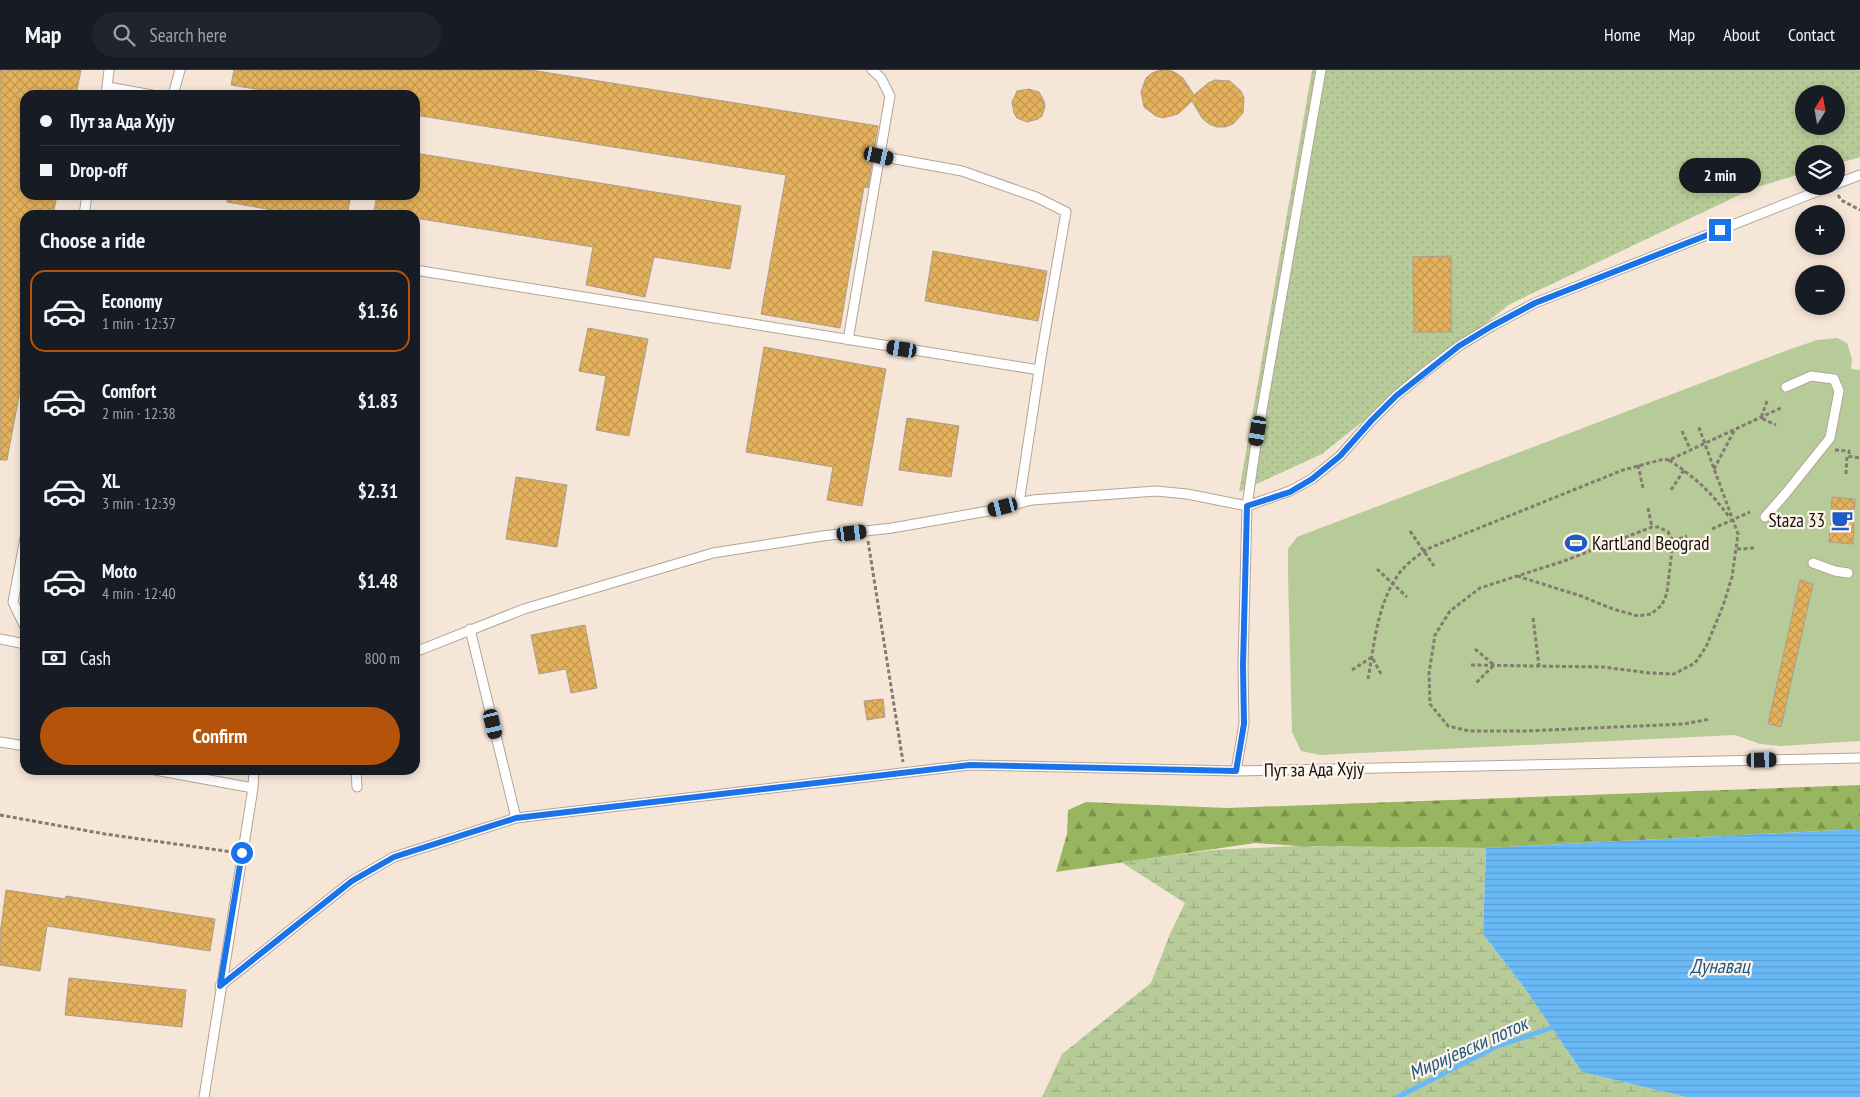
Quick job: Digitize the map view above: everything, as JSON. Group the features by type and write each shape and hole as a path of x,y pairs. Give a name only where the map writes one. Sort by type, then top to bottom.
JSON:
{"lane":[{"path":"107,90 109,70"},
{"path":"174,90 180,70"},
{"path":"848,340 890,96 881,78 872,70"},
{"path":"1236,771 1244,724 1243,666 1247,506 1256,441 1321,70"},
{"path":"879,156 962,171 1036,196 1066,212 1018,503"},
{"path":"1845,183 1860,175"},
{"path":"420,650 524,609 713,553 988,511 1032,500 1156,492 1187,494 1247,506 1290,492 1312,479 1340,456 1396,396 1459,346 1492,326 1535,303 1817,195"},
{"path":"420,271 1039,370"},
{"path":"1765,517 1830,438 1839,391 1834,379 1811,376 1786,387"},
{"path":"1813,563 1834,571 1848,573"},
{"path":"20,565 13,602 20,617"},
{"path":"470,629 516,818"},
{"path":"0,639 20,643"},
{"path":"0,742 20,745"},
{"name":"Пут за Ада Хују","path":"220,986 352,881 394,857 516,818 970,765 1236,771 1860,758"},
{"path":"182,775 253,788"},
{"path":"204,1097 254,775"},
{"path":"356,775 357,787"}],"path":[{"path":"1838,195 1841,200 1860,210"},
{"path":"1760,418 1767,401"},
{"path":"1669,460 1783,407"},
{"path":"1760,418 1776,425"},
{"path":"1471,665 1603,667 1650,674 1674,674 1695,663 1706,647 1723,606 1732,577 1738,534 1698,425"},
{"path":"1682,431 1691,451"},
{"path":"1714,469 1734,431"},
{"path":"1846,474 1847,456 1860,458"},
{"path":"1368,679 1378,624 1393,583 1413,559 1424,551 1622,470 1664,459 1669,460 1684,470 1712,494 1732,521"},
{"path":"1638,465 1644,488"},
{"path":"1671,490 1684,470"},
{"path":"1648,508 1652,527"},
{"path":"1712,528 1750,512"},
{"path":"1517,576 1581,596 1613,609 1638,616 1651,614 1662,605 1667,592 1674,541 1668,532 1658,527 1652,527 1564,561 1517,576 1480,588 1450,611 1435,635 1429,673 1430,704 1448,726 1469,731 1526,731 1684,724 1710,719"},
{"path":"866,531 905,773"},
{"path":"1410,531 1434,566"},
{"path":"1674,541 1687,536"},
{"path":"1737,549 1755,548"},
{"path":"1377,569 1407,597"},
{"path":"1533,618 1539,666"},
{"path":"1475,648 1494,665"},
{"path":"1352,670 1372,657"},
{"path":"1372,657 1381,674"},
{"path":"1476,683 1494,665"},
{"path":"0,815 106,834 242,853"}],"green space":[{"path":"1312,70 1860,70 1860,157 1845,161 1845,145 1795,145 1795,176 1754,188 1510,304 1322,454 1239,492"},
{"name":"KartLand Beograd","path":"1837,338 1847,343 1852,359 1851,369 1860,370 1860,741 1780,746 1760,744 1735,735 1320,755 1301,751 1292,732 1288,575 1288,549 1297,537 1788,350 1817,340"},
{"path":"1860,785 1860,829 1486,848 1298,846 1255,843 1056,872 1067,834 1068,810 1086,802 1227,808"},
{"path":"1298,846 1486,848 1483,934 1526,990 1582,1072 1686,1097 1042,1097 1062,1054 1151,983 1170,934 1185,903 1121,862 1213,850"}],"water":[{"name":"Дунавац","path":"1860,829 1860,1097 1686,1097 1582,1072 1526,990 1483,934 1486,848"}],"building":[{"path":"0,70 81,70 77,90 20,90 20,200 56,200 54,210 20,210 20,391 7,460 0,460"},
{"path":"234,70 531,70 878,126 868,188 864,187 840,328 761,314 786,175 420,116 420,90 261,90 231,85"},
{"path":"1160,70 1169,70 1183,78 1194,95 1208,83 1215,80 1230,81 1241,91 1244,98 1243,113 1233,124 1217,127 1209,124 1202,118 1192,101 1178,114 1163,118 1156,116 1144,107 1141,92 1146,78"},
{"path":"1029,89 1039,92 1045,106 1042,116 1027,122 1017,118 1012,102 1017,91"},
{"path":"420,154 741,206 730,269 654,257 645,297 586,285 593,247 420,219 420,210 374,210 376,200 420,200"},
{"path":"227,200 350,200 348,210 272,210 227,202"},
{"path":"933,251 1047,271 1038,321 925,301"},
{"path":"1451,256 1451,332 1414,332 1413,257"},
{"path":"588,328 648,339 629,436 596,430 606,376 579,371"},
{"path":"764,347 886,369 862,506 827,500 833,467 746,452"},
{"path":"907,418 959,426 951,477 899,470"},
{"path":"516,477 567,485 557,547 506,539"},
{"name":"Staza 33","path":"1832,497 1855,499 1853,544 1829,542"},
{"path":"1800,580 1813,584 1781,727 1768,724"},
{"path":"585,625 597,688 571,693 566,669 539,674 531,635"},
{"path":"883,699 885,717 867,720 864,701"},
{"path":"6,890 65,899 66,896 215,919 210,951 47,926 40,971 0,965 0,934"},
{"path":"69,978 186,990 182,1027 65,1015"}],"waterway":[{"name":"Миријевски поток","path":"1398,1097 1495,1047 1551,1028"}],"place":[{"name":"Staza 33","path":"1842,520"},
{"name":"KartLand Beograd","path":"1576,543"}],"route":[{"path":"242,853 220,986 352,881 394,857 516,818 970,765 1236,771 1244,724 1243,666 1247,506 1290,492 1312,479 1340,456 1396,396 1459,346 1492,326 1535,303 1720,230"}]}
